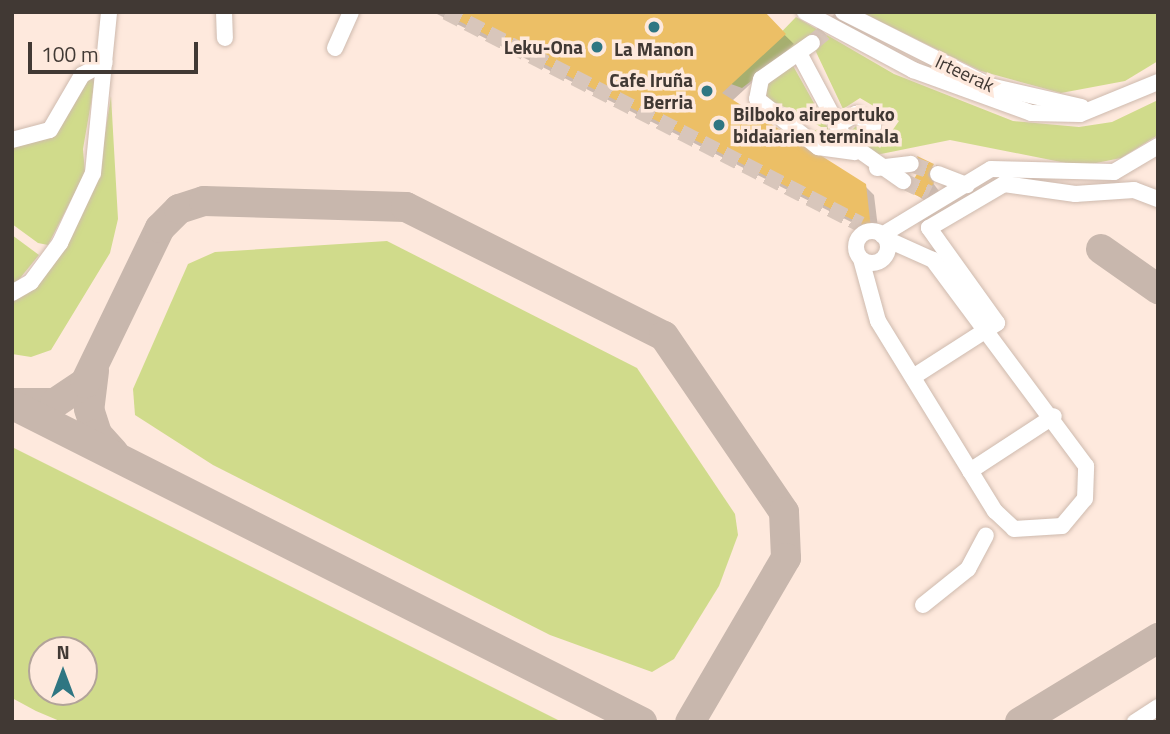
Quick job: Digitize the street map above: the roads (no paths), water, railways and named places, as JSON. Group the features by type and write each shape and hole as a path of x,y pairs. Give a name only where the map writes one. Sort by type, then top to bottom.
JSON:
{"street":[{"path":"12,293 31,282 60,243 93,173 109,12"},
{"path":"224,12 225,38"},
{"path":"335,48 351,12"},
{"path":"805,12 912,70 997,104 1051,116 1096,108 1158,82"},
{"name":"Irteerak","path":"843,12 990,86 1049,104 1096,108"},
{"path":"855,152 818,147 757,99 761,79 806,49 837,125 855,152 903,181"},
{"path":"12,140 50,130 82,75 105,62"},
{"path":"837,125 856,114 873,126"},
{"path":"1014,529 982,490 878,321 857,244 874,233 944,200 991,169 1114,172 1158,146"},
{"path":"877,167 911,164"},
{"path":"938,174 967,185"},
{"path":"913,377 997,323 929,228 1004,184 1075,194 1133,190 1158,199"},
{"path":"929,193 944,200"},
{"path":"874,233 933,260 1054,416 1086,466 1085,499 1062,526 1014,529 986,535"},
{"path":"861,259 882,260 874,233"},
{"path":"970,471 1054,416"},
{"path":"923,605 968,569 986,535 982,490"},
{"path":"1135,722 1158,707"}],"tunnel":[{"path":"446,12 861,224"},
{"path":"812,43 850,12"},
{"path":"911,164 938,174"},
{"path":"903,181 929,193"}],"place":[{"name":"La Manon","path":"654,27"},
{"name":"Leku-Ona","path":"597,47"},
{"name":"Cafe Iruña Berria","path":"707,91"},
{"name":"Bilboko aireportuko bidaiarien terminala","path":"719,125"}]}
